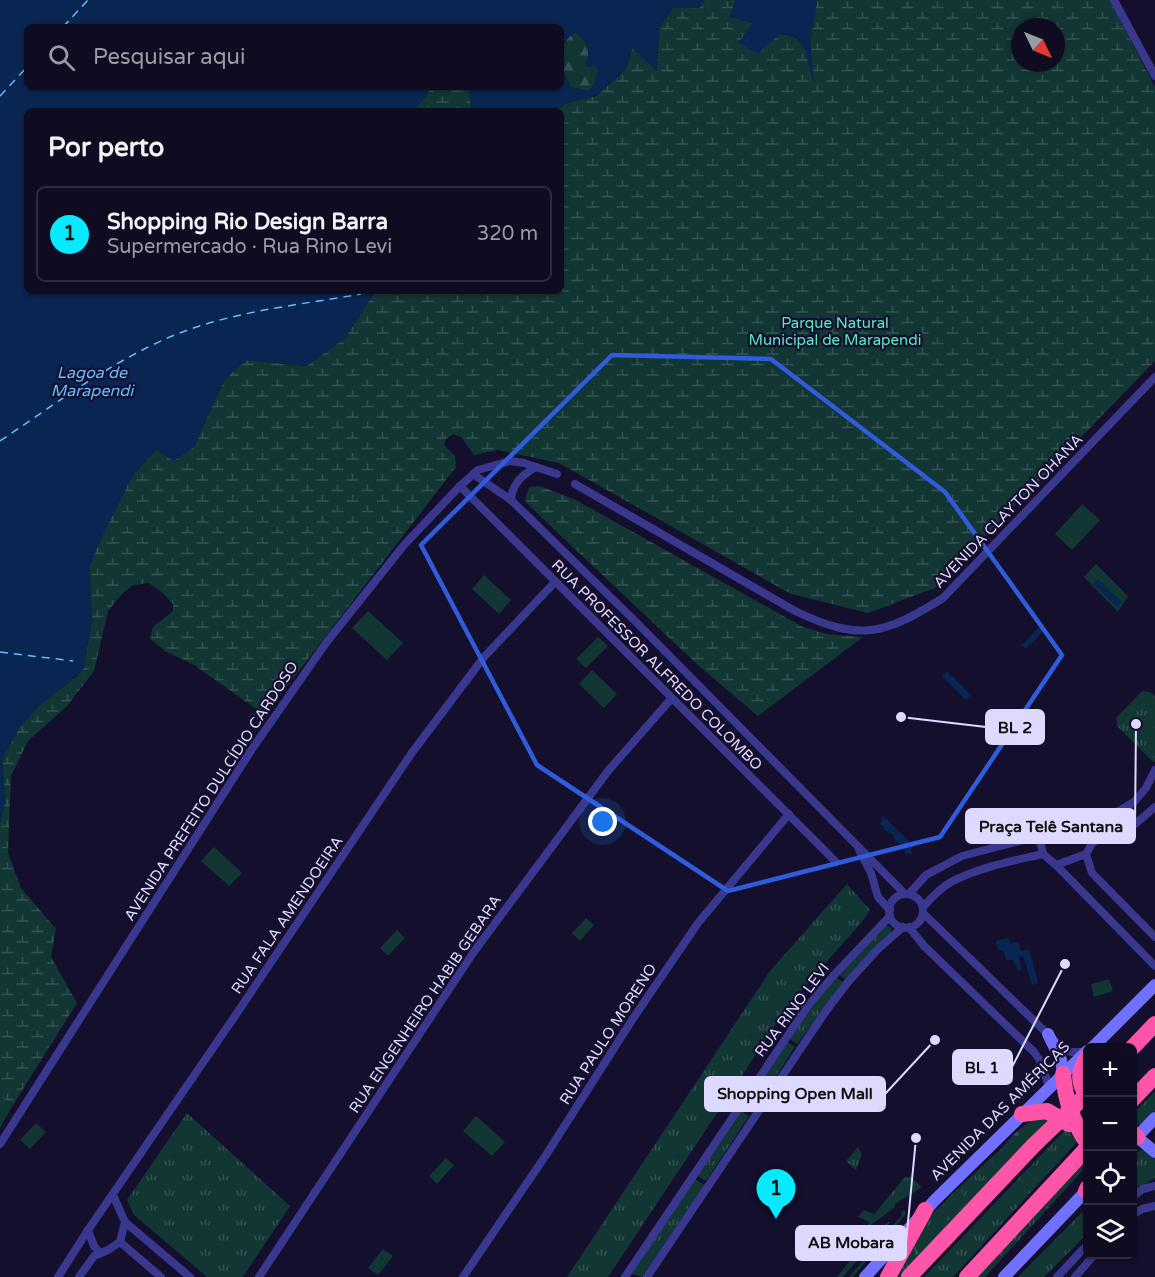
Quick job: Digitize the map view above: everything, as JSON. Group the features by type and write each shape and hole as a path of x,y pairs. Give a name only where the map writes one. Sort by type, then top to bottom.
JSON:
{"highway":[{"path":"1136,1043 1155,1024"},
{"path":"1083,1067 1079,1076 1079,1082 1083,1088"},
{"path":"1063,1074 1066,1114 1083,1139"},
{"path":"1135,1097 1155,1076"},
{"path":"909,1277 1085,1097"},
{"path":"1022,1114 1047,1111 1066,1114"},
{"path":"967,1277 1083,1144"},
{"path":"888,1277 925,1210"}],"main road":[{"name":"AVENIDA DAS AMÉRICAS","path":"1098,1043 1155,985"},
{"path":"1048,1034 1061,1060 1063,1074"},
{"name":"AVENIDA DAS AMÉRICAS","path":"865,1277 925,1210 1083,1057"},
{"path":"1137,1134 1155,1119"},
{"path":"1137,1139 1155,1152"},
{"path":"1004,1277 1083,1193"}],"street":[{"path":"1114,0 1155,76"},
{"name":"AVENIDA CLAYTON OHANA","path":"575,484 824,625 855,631 878,630 909,620 944,598 980,563 1155,377"},
{"path":"473,474 502,462 517,462 557,474"},
{"path":"511,500 511,493 519,479 536,467"},
{"name":"AVENIDA PREFEITO DULCÍDIO CARDOSO","path":"0,1144 252,749 326,642 404,545 473,474"},
{"name":"RUA PROFESSOR ALFREDO COLOMBO","path":"473,474 511,500 907,894"},
{"name":"RUA PROFESSOR ALFREDO COLOMBO","path":"460,486 836,862"},
{"name":"RUA FALA AMENDOEIRA","path":"58,1277 411,754 484,657 555,582"},
{"name":"RUA ENGENHEIRO HABIB GEBARA","path":"259,1277 472,953 608,771 671,699"},
{"path":"1049,1088 1041,1062 1034,1052 906,927 895,923 890,913 895,899 907,894 926,875 962,856 1117,813 1134,802 1146,788 1155,770"},
{"path":"1056,865 1086,854 1093,842 1134,825 1155,807"},
{"name":"RUA PAULO MORENO","path":"463,1277 698,923 789,814"},
{"path":"1085,822 1093,842"},
{"path":"1040,836 1043,854 1155,966"},
{"name":"RUA PROFESSOR ALFREDO COLOMBO","path":"853,840 871,873 878,897 890,913"},
{"path":"906,927 918,923 923,910 938,891 950,882 994,866 1043,854"},
{"path":"1086,854 1092,873 1155,937"},
{"path":"907,894 916,897 923,910 1067,1051 1083,1050"},
{"name":"RUA RINO LEVI","path":"628,1276 807,1007 890,913"},
{"name":"RUA RINO LEVI","path":"647,1277 825,1011 877,950 906,927"},
{"path":"1137,1194 1155,1186"},
{"path":"112,1195 125,1222 190,1277"},
{"path":"1137,1212 1155,1206"},
{"path":"79,1277 94,1256 120,1242 125,1222"},
{"path":"88,1230 93,1246 99,1252"},
{"path":"120,1242 161,1277"},
{"path":"1057,1277 1083,1249"},
{"path":"1075,1277 1091,1259"}],"highlighted area":[{"path":"612,355 771,359 945,492 1062,655 940,837 728,891 537,765 421,545"}],"green space":[{"name":"Parque Natural Municipal de Marapendi","path":"705,0 736,0 730,17 754,23 739,42 774,34 797,39 805,49 813,78 810,43 817,0 1110,0 1155,87 1155,361 935,588 868,613 791,594 559,463 498,450 474,455 461,437 453,434 446,439 444,445 455,456 456,467 265,715 194,665 165,651 150,639 153,627 173,611 173,604 149,583 133,585 108,611 94,671 67,706 28,741 11,776 8,853 21,888 56,929 51,957 77,1003 13,1105 0,1097 0,823 5,801 2,759 20,726 42,703 77,676 92,621 89,567 132,476 156,449 194,447 224,380 246,360 306,366 345,338 373,294 564,294 564,108 560,108 563,104 596,96 626,69 632,48 657,70 659,28 673,8 699,8"},
{"path":"575,33 582,38 588,51 588,60 598,68 594,85 587,91 570,87 564,74 564,44"},
{"path":"430,90 468,90 472,108 416,108"},
{"path":"540,486 576,500 803,627 826,634 863,637 758,716 700,667 525,501 529,487"},
{"path":"1082,504 1100,520 1072,550 1055,534"},
{"path":"1096,564 1128,596 1118,612 1084,577"},
{"path":"484,575 511,600 499,614 472,589"},
{"path":"368,611 403,643 387,660 352,628"},
{"path":"598,637 608,646 586,668 576,659"},
{"path":"592,670 617,694 604,708 579,684"},
{"path":"1142,691 1150,692 1155,696 1155,762 1117,726 1116,718"},
{"path":"214,847 242,873 229,886 201,861"},
{"path":"847,884 870,910 861,923 790,1003 608,1277 567,1277 770,971"},
{"path":"586,918 594,925 580,941 572,933"},
{"path":"885,925 890,927 892,932 847,981 838,974"},
{"path":"397,930 405,938 388,956 380,948"},
{"path":"836,977 845,983 797,1044 788,1038"},
{"path":"1109,979 1113,991 1094,997 1091,984"},
{"path":"786,1041 795,1047 752,1113 743,1107"},
{"path":"1155,1091 1155,1111 1144,1123 1137,1125 1137,1110"},
{"path":"0,1097 13,1105 0,1128"},
{"path":"741,1110 749,1116 706,1181 698,1176"},
{"path":"187,1113 290,1206 243,1277 207,1277 134,1215 127,1200"},
{"path":"476,1116 505,1142 492,1156 463,1131"},
{"path":"1034,1118 1051,1118 904,1277 893,1277 920,1228 951,1195"},
{"path":"1044,1118 1043,1125 992,1179 989,1169 1011,1137 1026,1124"},
{"path":"36,1123 46,1132 30,1149 20,1140"},
{"path":"1066,1129 1078,1141 953,1277 924,1277"},
{"path":"858,1147 862,1154 856,1170 846,1161"},
{"path":"1139,1150 1148,1151 1155,1159 1155,1178 1137,1189 1137,1152"},
{"path":"446,1158 454,1165 437,1184 429,1176"},
{"path":"1083,1161 1083,1170 985,1277 974,1277"},
{"path":"906,1176 908,1178 910,1176 922,1187 895,1204 894,1208 864,1230 870,1222 858,1217 864,1210 874,1214"},
{"path":"695,1179 704,1185 642,1277 631,1274"},
{"path":"960,1187 962,1205 955,1217 951,1220 940,1219 932,1214 941,1205 947,1207 951,1195"},
{"path":"902,1211 906,1211 905,1215 853,1277 849,1277 901,1216"},
{"path":"1083,1211 1083,1238 1044,1277 1018,1277"},
{"path":"890,1222 843,1277 837,1277 851,1259"},
{"path":"926,1225 931,1231 925,1239 921,1253 916,1255 912,1239"},
{"path":"383,1249 393,1256 378,1275 368,1268"}],"water":[{"name":"Lagoa de Marapendi","path":"0,0 705,0 699,8 673,8 659,28 657,71 632,48 626,69 595,96 563,104 560,108 472,108 468,90 564,90 564,74 570,87 586,91 590,89 595,82 597,68 594,65 585,66 588,47 584,39 575,33 564,43 564,24 24,24 24,90 430,90 416,108 24,108 24,294 373,294 345,338 306,366 246,360 224,380 194,447 174,461 156,450 132,476 89,567 92,621 84,668 42,703 20,726 2,759 5,801 0,823"},
{"path":"736,0 817,0 810,43 814,84 804,47 795,37 781,33 757,54 739,42 753,23 730,17"},
{"path":"1098,579 1122,602 1117,607 1093,584"},
{"path":"1041,625 1045,629 1026,649 1022,645"},
{"path":"947,671 971,695 966,700 942,676"},
{"path":"883,816 914,846 911,850 912,854 906,854 902,845 895,841 893,834 884,830 885,828 880,824"},
{"path":"1008,938 1010,943 1019,942 1021,951 1029,949 1038,983 1032,985 1023,956 1019,958 1022,970 1018,971 1013,960 1006,960 1004,952 998,950 996,941"}],"ferry route":[{"path":"66,24 88,0"},
{"path":"0,96 24,70"},
{"path":"0,441 108,369 177,334 244,314 361,294"},
{"path":"0,652 73,661"}],"place":[{"name":"BL 2","path":"901,717"},
{"name":"Praça Telê Santana","path":"1136,724"},
{"name":"BL 1","path":"1065,964"},
{"name":"Shopping Open Mall","path":"935,1040"},
{"name":"AB Mobara","path":"916,1138"},
{"name":"Shopping Rio Design Barra","path":"776,1219"}]}
